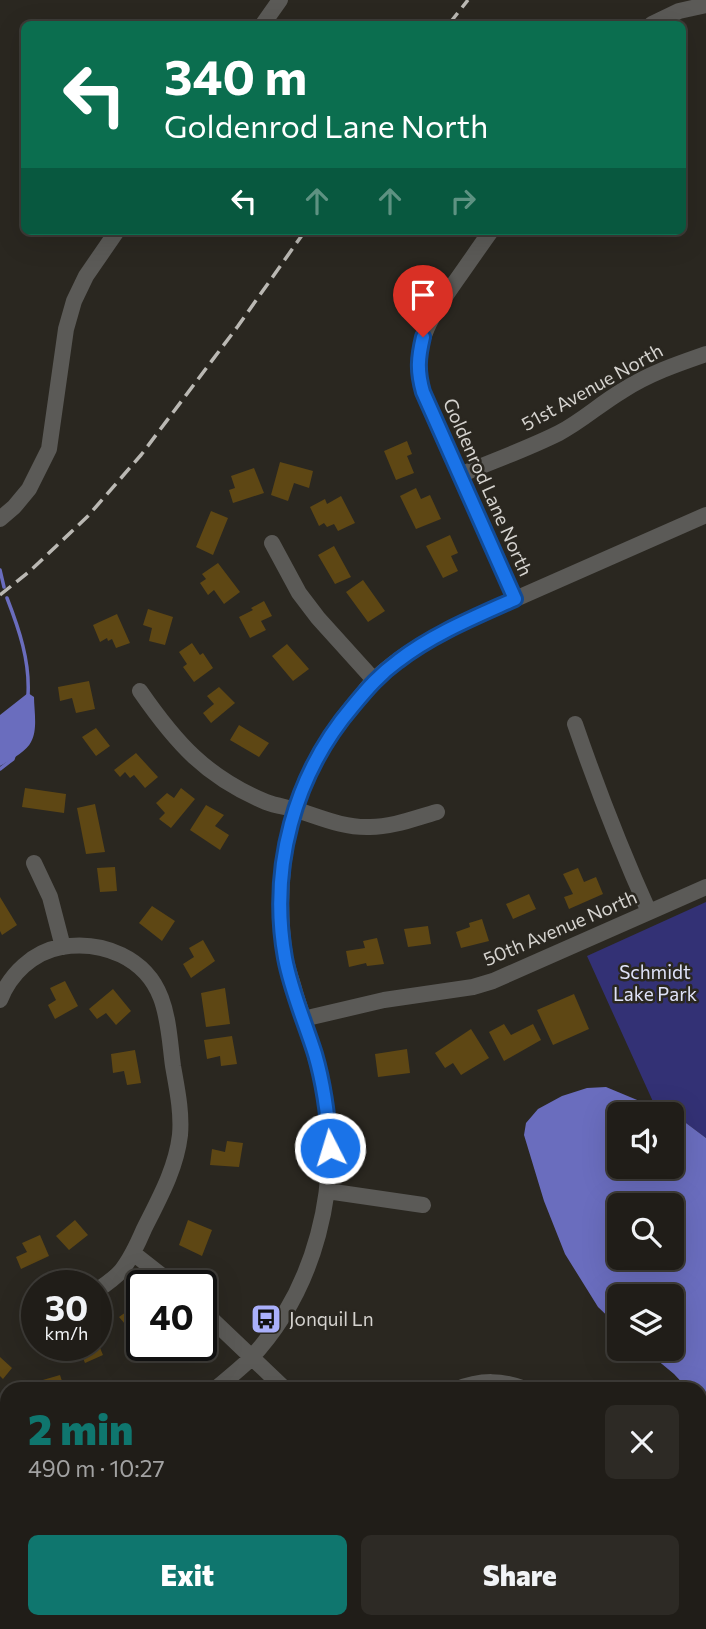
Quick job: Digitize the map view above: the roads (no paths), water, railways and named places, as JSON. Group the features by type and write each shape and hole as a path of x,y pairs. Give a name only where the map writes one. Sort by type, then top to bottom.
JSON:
{"street":[{"path":"265,13 280,0"},
{"path":"658,21 679,11 706,5"},
{"path":"0,519 29,489 49,449 66,329 74,301 86,276 114,235"},
{"name":"Goldenrod Lane North","path":"488,235 429,323 419,353 418,374 423,392 515,599"},
{"name":"51st Avenue North","path":"460,475 558,433 647,376 706,354"},
{"path":"223,1382 252,1357 273,1331 295,1295 312,1258 327,1191 330,1165 329,1131 324,1093 285,959 281,915 281,873 288,831 300,791 318,754 340,721 374,680 399,659 433,638 706,515"},
{"path":"272,543 299,593 374,680"},
{"path":"140,691 188,753 241,791 270,803 352,828 391,825 437,812"},
{"path":"575,724 608,817 649,912"},
{"path":"34,863 50,897 63,947"},
{"name":"50th Avenue North","path":"303,1019 384,1000 461,989 493,981 706,887"},
{"path":"0,1000 11,978 29,960 49,950 87,946 121,954 140,966 162,999 180,1113 180,1135 169,1177 133,1253 112,1279"},
{"path":"327,1191 423,1205"},
{"path":"133,1253 155,1270"},
{"path":"217,1325 278,1382"},
{"path":"480,1382 504,1382"}],"water":[{"path":"28,693 34,697 33,737 26,749 0,766 0,715"},
{"path":"606,1087 642,1102 607,1102 607,1179 684,1179 684,1122 706,1138 706,1382 681,1382 658,1361 684,1361 684,1284 607,1284 607,1316 598,1307 565,1254 544,1201 524,1135 526,1123 538,1109 562,1096 587,1088"}],"waterway":[{"path":"0,570 4,587"},
{"path":"7,598 25,658 28,695"},
{"path":"0,769 14,756"}],"railway":[{"path":"451,21 468,0"},
{"path":"0,595 30,571 88,516 141,455 302,235"}],"place":[{"name":"Jonquil Ln","path":"266,1319"}],"park label":[{"name":"Schmidt Lake Park","path":"655,983"}]}
